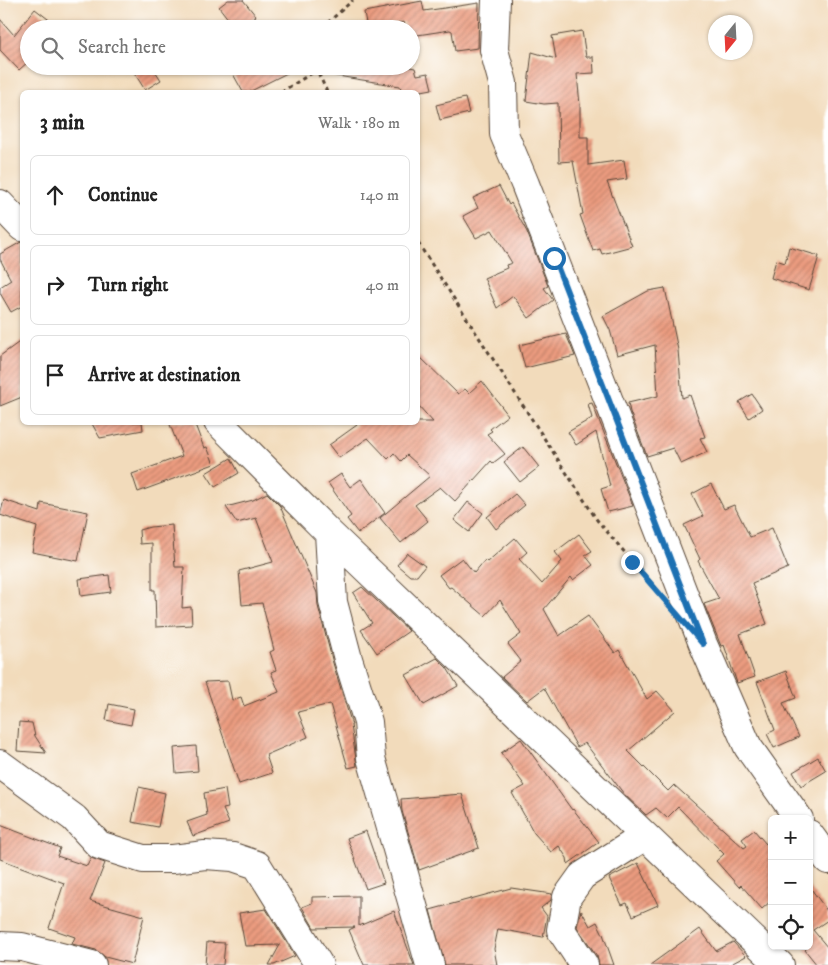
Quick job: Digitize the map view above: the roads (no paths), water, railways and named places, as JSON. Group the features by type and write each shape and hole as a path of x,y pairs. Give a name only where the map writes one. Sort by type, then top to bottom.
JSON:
{"street":[{"path":"496,0 494,50 503,83 504,134 703,644 748,747 795,815"},
{"path":"0,204 20,225"},
{"path":"221,425 329,533 780,965"},
{"path":"329,533 333,602 348,659 368,722 372,758 430,965"},
{"path":"0,764 74,818 100,845 143,859 173,859 205,855 233,857 257,865 319,965"},
{"path":"584,965 561,930 566,897 582,876 645,836"},
{"path":"813,839 828,860"},
{"path":"0,946 22,947 92,965"}]}
